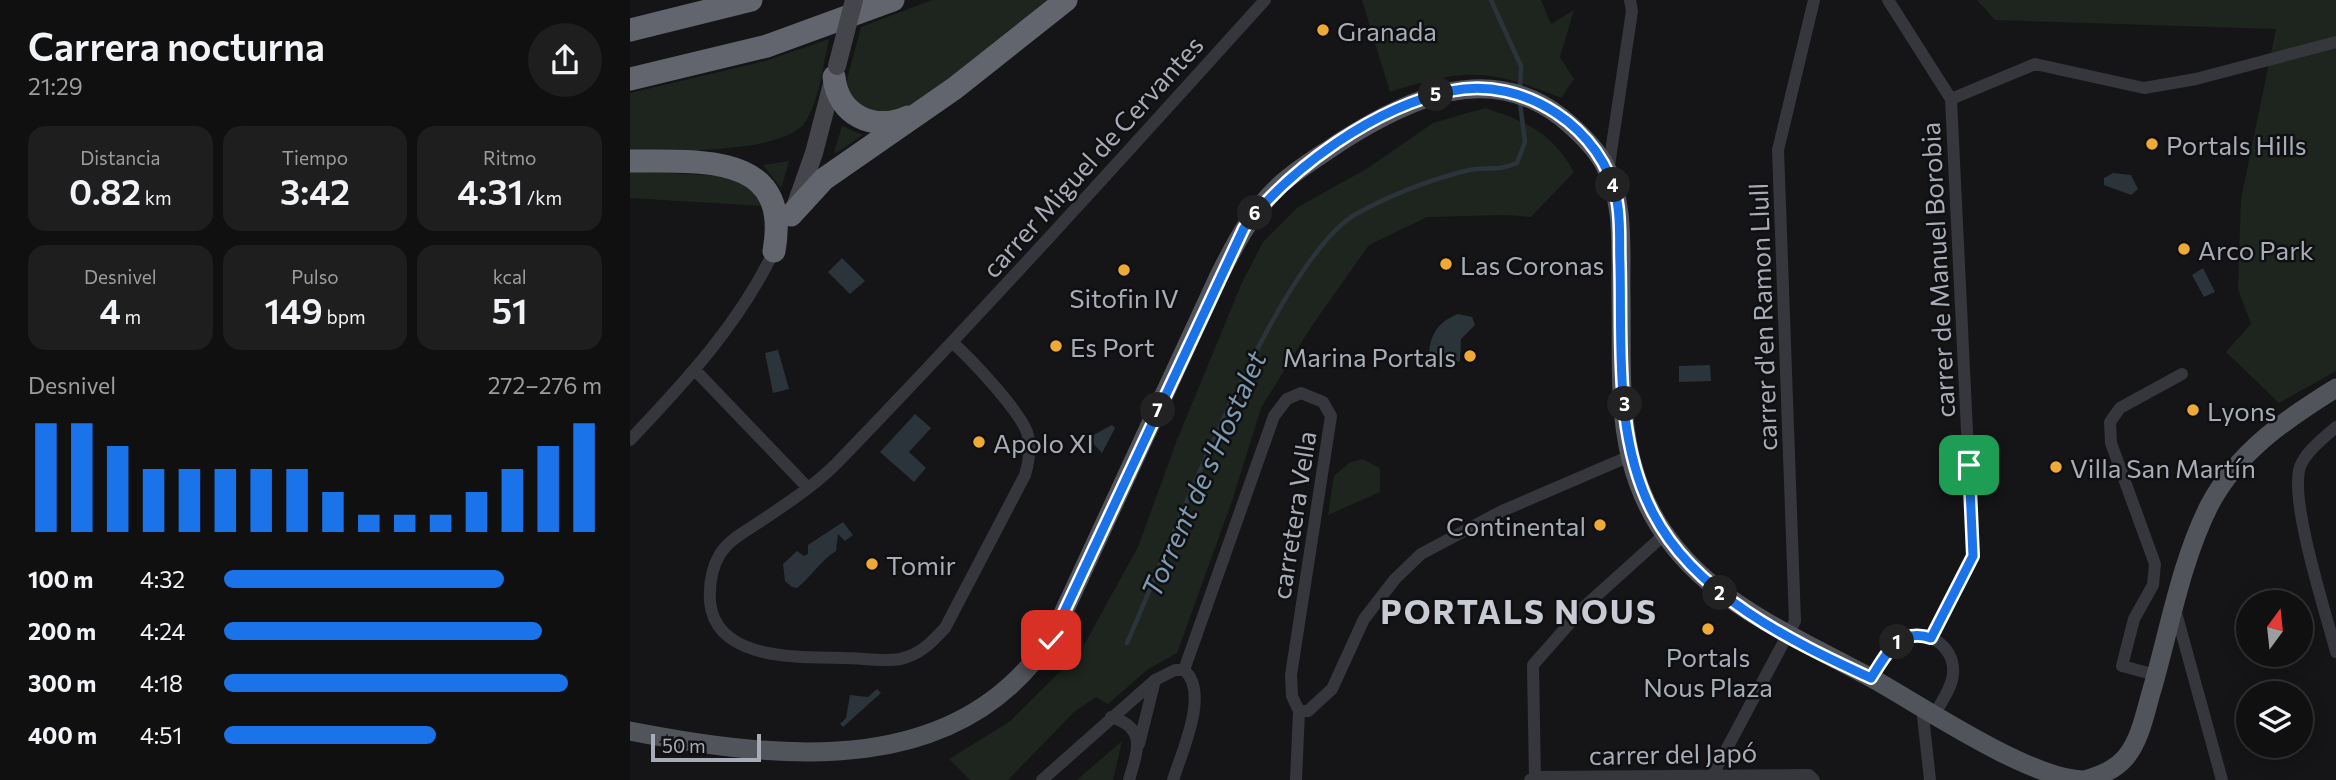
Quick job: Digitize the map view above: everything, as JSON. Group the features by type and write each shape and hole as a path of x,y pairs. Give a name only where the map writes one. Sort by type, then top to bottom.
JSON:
{"highway":[{"path":"630,30 751,0"},
{"path":"630,79 767,46 893,0"},
{"path":"791,215 824,180 920,112 1066,0"},
{"path":"835,72 843,105 859,118 881,123 902,120 920,112"},
{"path":"630,161 715,164 745,171 764,187 775,207 777,224 774,251"}],"main road":[{"path":"630,730 745,752 809,758 864,758 937,740 995,706 1031,671 1054,634 1219,276 1244,228 1280,185 1315,159 1388,114 1440,93 1491,90 1519,94 1546,106 1581,135 1608,172 1618,203 1623,370 1630,457 1644,495 1665,534 1709,585 1789,635 1929,711 2038,769 2069,780 2084,780 2113,769 2131,750 2198,534 2222,486 2273,428 2336,388"}],"street":[{"path":"630,439 696,371 745,303 774,251 808,175 853,0"},
{"name":"carrer Miguel de Cervantes","path":"953,343 1027,431 1030,460 1025,475 944,628 926,649 900,659 822,657 756,651 737,644 720,627 711,610 709,583 720,554 734,538 808,488 832,468 953,343 1265,0"},
{"path":"1608,172 1632,11 1630,0"},
{"name":"carrer d'en Ramon Llull","path":"1789,635 1795,621 1778,150 1814,0"},
{"path":"1888,0 1951,99 2035,64 2144,88 2196,79 2336,42"},
{"name":"carrer de Manuel Borobia","path":"1931,638 1973,556 1951,99"},
{"path":"696,371 808,488"},
{"path":"2156,675 2122,666 2134,619 2153,585 2155,564 2111,443 2110,422 2120,408 2182,374"},
{"name":"carretera Vella","path":"1184,670 1274,416 1287,399 1301,393 1322,402 1331,416 1331,423 1292,675 1292,696 1299,711"},
{"path":"2336,427 2300,464 2297,484 2304,529 2336,652"},
{"path":"1296,780 1299,711 1308,711 1332,689 1364,619 1395,579 1421,554 1502,511 1630,457"},
{"path":"1533,779 1533,665 1584,607 1665,534"},
{"path":"2174,606 2222,780"},
{"path":"1711,778 1789,635"},
{"path":"1871,678 1889,650 1900,640 1914,635 1931,638 1946,649 1954,671 1950,687 1929,711 1930,780"},
{"path":"1042,780 1155,680 1175,670 1184,670 1192,677 1197,700 1173,780"},
{"path":"1129,780 1155,680"},
{"path":"1111,717 1130,727 1139,744"},
{"name":"carrer del Japó","path":"1533,779 1809,775 1814,780"}],"shaded area":[{"path":"932,0 1047,0 924,99 894,112 864,111 845,87 861,27"},
{"path":"1362,0 1541,0 1551,24 1574,10 1560,57 1574,79 1561,98 1514,81 1476,75 1458,75 1390,92"},
{"path":"1977,0 2336,0 2336,371 2279,403 2226,352 2251,324 2238,289 2241,199 2276,29 1995,20"},
{"path":"829,39 815,102 806,121 794,132 775,140 751,145 696,150 630,151 630,93 765,61"},
{"path":"1485,108 1537,130 1556,147 1574,172 1531,217 1427,217 1369,245 1311,327 1261,408 1232,501 1177,653 1147,670 1108,704 1096,697 1074,712 1008,780 970,780 949,759 1009,722 1080,652 1138,547 1177,440 1241,285 1263,242 1298,207 1368,168 1433,123"},
{"path":"842,126 863,135 836,153 834,152"},
{"path":"789,161 782,186 780,187 763,165"},
{"path":"630,171 724,176 748,185 763,206 630,198"},
{"path":"2113,173 2131,175 2138,189 2131,195 2104,185 2104,178"},
{"path":"842,258 865,281 850,294 828,272"},
{"path":"2203,268 2215,292 2204,297 2192,275"},
{"path":"1458,314 1472,317 1475,325 1461,339 1460,361 1442,367 1429,355 1431,341 1440,325"},
{"path":"778,350 789,389 773,393 765,353"},
{"path":"1710,365 1711,381 1679,382 1679,366"},
{"path":"915,414 931,428 909,452 926,468 914,482 880,452"},
{"path":"1112,425 1115,428 1102,453 1088,438"},
{"path":"1362,459 1380,468 1380,492 1328,515 1334,476 1349,463"},
{"path":"843,522 853,535 845,541 838,534 836,551 797,588 785,581 783,564 797,551 804,556 808,554 808,545"},
{"path":"877,689 881,693 843,727 840,724 846,718 850,695 868,697"},
{"path":"1122,741 1113,780 1077,780"}],"waterway":[{"name":"Torrent de s'Hostalet","path":"1491,0 1521,66 1520,90"},
{"name":"Torrent de s'Hostalet","path":"1127,643 1196,479 1259,346 1292,288 1325,242 1356,214 1409,189 1465,171 1517,163 1525,142 1520,103"}],"place":[{"name":"Granada","path":"1323,30"},
{"name":"Portals Hills","path":"2152,144"},
{"name":"Arco Park","path":"2184,249"},
{"name":"Las Coronas","path":"1446,264"},
{"name":"Sitofin IV","path":"1124,270"},
{"name":"Es Port","path":"1056,346"},
{"name":"Marina Portals","path":"1470,356"},
{"name":"Lyons","path":"2193,410"},
{"name":"Apolo XI","path":"979,442"},
{"name":"Villa San Martín","path":"2056,467"},
{"name":"Continental","path":"1600,525"},
{"name":"Tomir","path":"872,564"},
{"name":"Portals Nous Plaza","path":"1708,629"}],"district":[{"name":"PORTALS NOUS","path":"1519,610"}],"route":[{"path":"1051,640 1219,276 1244,228 1280,185 1351,135 1422,99 1455,90 1506,91 1534,99 1581,135 1605,165 1618,203 1623,370 1630,457 1644,495 1665,534 1696,573 1725,597 1789,635 1871,678 1889,650 1900,640 1914,635 1931,638 1973,556 1969,465"}]}
